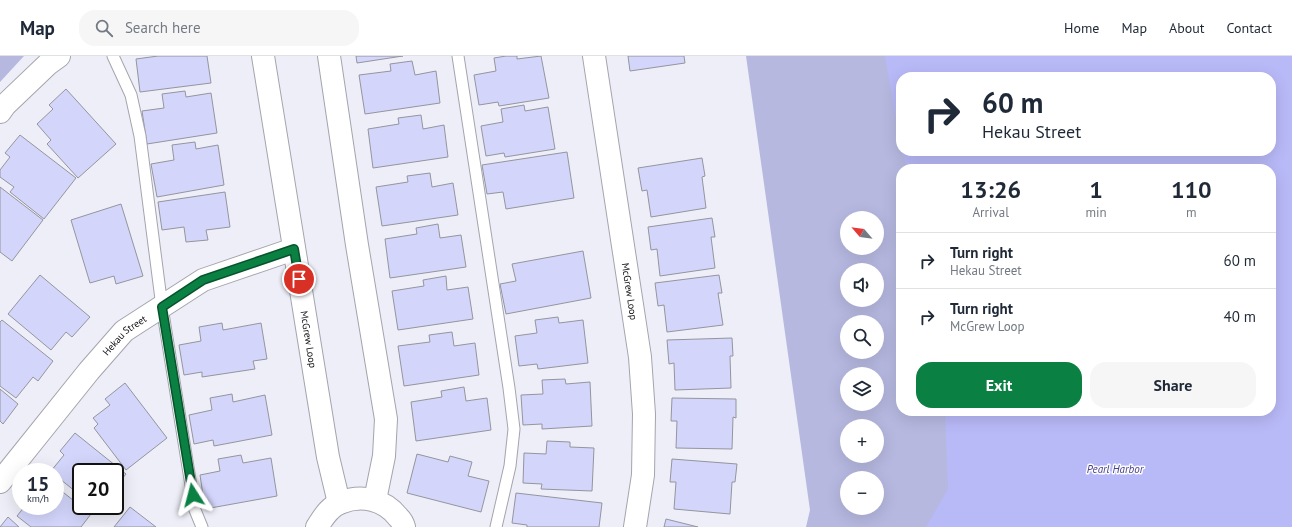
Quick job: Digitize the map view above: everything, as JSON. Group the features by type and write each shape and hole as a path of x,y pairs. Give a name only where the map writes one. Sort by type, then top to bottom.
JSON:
{"street":[{"path":"0,112 5,105 59,56"},
{"name":"McGrew Loop","path":"263,56 328,457 338,503"},
{"path":"329,56 357,246 386,419 384,456 375,500"},
{"name":"McGrew Loop","path":"594,56 640,357 644,414 643,468 635,527"},
{"name":"Hekau Street","path":"0,482 89,371 124,331 203,280 294,249"},
{"path":"317,527 324,515 338,503 357,498 375,500 392,509 404,524 404,527"}],"lane":[{"path":"113,56 131,95 140,136 162,307 195,510 202,527"},
{"path":"458,56 514,429 510,466 496,527"}],"shaded area":[{"path":"0,56 24,56 0,82"},
{"path":"746,56 921,56 906,72 896,72 896,156 932,156 935,164 896,164 896,416 970,416 944,527 806,527 810,510"}],"water":[{"name":"Pearl Harbor","path":"885,56 1292,56 1292,527 926,527 948,489 945,416 1276,416 1276,164 906,164 903,156 1276,156 1276,72 896,72 896,119"}],"building":[{"path":"158,56 207,56 211,83 140,92 136,59"},
{"path":"356,56 403,56 357,63"},
{"path":"517,56 517,59 541,56 549,98 499,106 498,102 479,105 474,75 496,71 494,58"},
{"path":"628,56 684,56 685,63 630,71"},
{"path":"412,61 415,75 436,71 440,103 365,114 359,75 391,71 390,64"},
{"path":"66,89 116,144 78,178 47,144 51,140 37,124 53,109 49,105"},
{"path":"185,91 186,97 211,93 217,133 147,144 142,111 164,108 162,94"},
{"path":"524,105 525,111 548,107 555,149 505,157 504,153 486,156 481,126 503,122 501,109"},
{"path":"421,115 423,129 444,125 448,157 373,168 368,129 399,124 398,118"},
{"path":"20,135 76,178 44,219 10,192 14,187 0,177 0,170 10,157 5,153"},
{"path":"195,142 196,149 218,145 224,185 157,197 151,164 174,160 172,145"},
{"path":"567,152 574,198 506,209 503,192 487,194 482,165"},
{"path":"702,158 705,176 702,177 706,208 651,217 647,190 642,191 638,168"},
{"path":"430,173 432,187 453,183 458,215 382,226 376,187 408,182 407,176"},
{"path":"0,187 43,220 12,261 0,252"},
{"path":"225,192 230,227 206,230 208,240 186,242 184,227 162,230 158,202"},
{"path":"121,204 143,276 116,284 114,276 90,283 71,220"},
{"path":"712,218 715,237 711,237 715,268 660,276 657,249 651,250 648,227"},
{"path":"438,224 440,238 461,235 466,267 390,278 385,239 417,234 416,228"},
{"path":"583,251 591,298 506,314 500,284 516,281 512,264"},
{"path":"40,275 90,317 72,337 66,332 51,350 8,314"},
{"path":"719,275 722,293 718,293 723,325 667,332 664,305 658,306 655,283"},
{"path":"446,276 447,290 468,287 473,319 398,330 392,291 424,286 423,280"},
{"path":"558,317 559,323 583,320 588,363 538,369 537,364 519,366 515,336 537,333 535,320"},
{"path":"2,320 53,361 38,381 33,377 16,398 0,386 0,322"},
{"path":"222,323 223,330 261,323 267,359 253,361 255,369 202,377 202,372 184,375 179,345 201,341 199,327"},
{"path":"452,332 454,346 475,343 479,375 404,386 398,346 430,342 429,335"},
{"path":"732,338 733,356 730,356 731,388 675,390 674,363 669,364 667,340"},
{"path":"565,379 566,384 590,382 592,426 542,429 542,424 523,425 521,395 543,394 542,380"},
{"path":"125,383 167,438 126,470 124,467 124,463 121,463 94,428 98,424 93,418 110,405 105,399"},
{"path":"464,387 466,401 487,398 491,430 416,441 411,402 442,397 441,391"},
{"path":"0,389 18,404 3,424 0,421"},
{"path":"232,394 233,402 265,395 272,435 214,446 213,440 194,444 189,415 212,410 210,398"},
{"path":"672,398 736,399 736,418 733,417 732,449 676,448 677,421 671,421"},
{"path":"75,433 112,463 72,463 72,489 64,482 64,463 58,463 64,455 60,451"},
{"path":"547,441 570,442 570,447 594,448 592,491 541,489 542,484 523,483 524,453 546,454"},
{"path":"417,454 448,462 450,456 472,462 468,476 489,481 481,512 407,493"},
{"path":"241,455 243,463 271,458 277,496 205,509 200,475 220,471 218,459"},
{"path":"672,459 737,464 735,482 732,482 730,514 674,509 676,482 670,482"},
{"path":"64,493 72,499 72,515 90,515 81,527 31,527 17,516 64,515"},
{"path":"516,493 602,503 599,527 527,527 527,525 512,523"},
{"path":"130,507 156,527 114,527"},
{"path":"8,517 19,527 0,527"},
{"path":"666,519 698,527 664,527"}],"route":[{"path":"193,495 162,307 203,280 294,249 299,279"}]}
